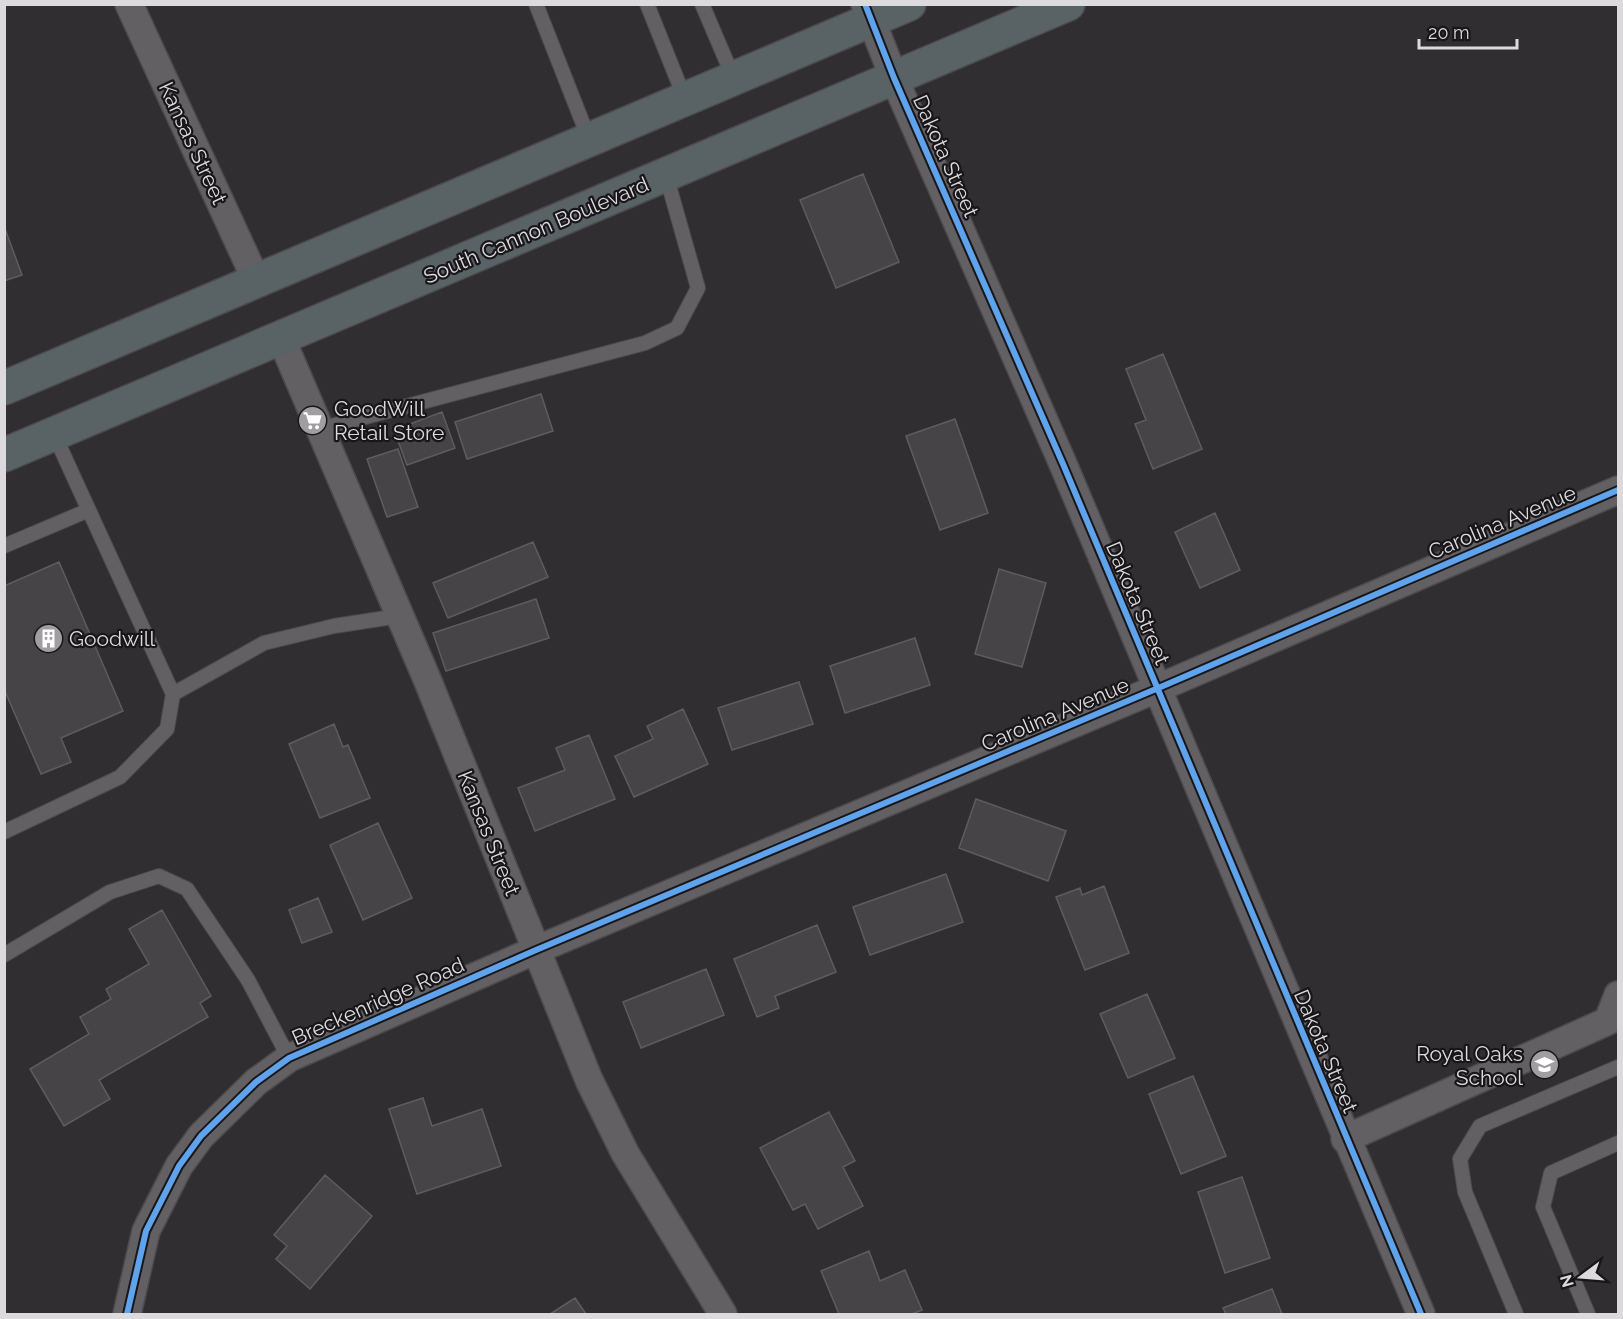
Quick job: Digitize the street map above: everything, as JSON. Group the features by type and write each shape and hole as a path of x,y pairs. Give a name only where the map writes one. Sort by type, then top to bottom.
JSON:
{"main road":[{"path":"4,388 734,79 868,12 909,4"},
{"name":"South Cannon Boulevard","path":"4,455 1068,4"}],"street":[{"name":"Kansas Street","path":"129,4 256,282"},
{"name":"Dakota Street","path":"868,12 894,78 1063,464 1345,1139 1421,1314"},
{"name":"Kansas Street","path":"281,338 399,616 589,1080 625,1153 723,1314"},
{"name":"Carolina Avenue","path":"536,950 1156,689 1618,490"},
{"name":"Breckenridge Road","path":"127,1314 146,1231 179,1166 201,1136 256,1082 289,1058 536,950"},
{"path":"1345,1139 1608,1020 1618,995"}],"lane":[{"path":"536,4 590,140"},
{"path":"647,4 685,99"},
{"path":"702,4 734,79"},
{"path":"320,429 645,343 676,327 698,288 666,175"},
{"path":"4,832 120,777 167,729 173,694 54,434"},
{"path":"4,546 89,510"},
{"path":"173,694 264,643 334,626 399,616"},
{"path":"4,955 110,892 159,876 187,889 248,980 289,1058"},
{"path":"1516,1314 1465,1192 1460,1159 1480,1126 1618,1067"},
{"path":"1588,1314 1543,1207 1551,1173 1618,1143"}],"building":[{"path":"863,174 899,262 836,288 800,200"},
{"path":"4,226 22,275 4,281"},
{"path":"1163,354 1202,449 1153,469 1135,424 1146,420 1126,369"},
{"path":"541,394 553,431 467,459 455,422"},
{"path":"442,412 455,448 407,465 394,430"},
{"path":"955,419 988,513 940,530 906,436"},
{"path":"398,449 418,507 387,517 367,459"},
{"path":"1215,513 1240,570 1200,588 1175,532"},
{"path":"533,542 548,577 448,618 433,583"},
{"name":"Goodwill","path":"59,562 123,711 61,738 71,762 41,774 4,689 4,586"},
{"path":"999,569 1046,583 1022,667 975,654"},
{"path":"536,599 549,638 446,671 433,633"},
{"path":"915,638 930,685 845,713 830,666"},
{"path":"799,682 813,724 732,750 718,708"},
{"path":"683,709 708,764 634,797 615,756 653,739 647,726"},
{"path":"334,724 343,747 348,745 370,798 320,818 289,744"},
{"path":"589,735 615,799 535,831 518,788 565,770 556,748"},
{"path":"976,799 1066,831 1048,881 959,848"},
{"path":"378,823 412,898 363,920 330,845"},
{"path":"946,874 963,922 870,955 853,907"},
{"path":"1104,886 1129,953 1085,970 1056,897 1080,888 1082,895"},
{"path":"318,898 332,932 302,943 289,910"},
{"path":"162,910 211,996 200,1003 208,1017 99,1080 110,1099 64,1126 30,1069 89,1034 80,1017 111,999 106,989 149,964 129,929"},
{"path":"817,925 836,972 775,996 779,1008 757,1017 734,959"},
{"path":"706,969 724,1015 641,1048 623,1002"},
{"path":"1147,994 1175,1058 1128,1078 1100,1014"},
{"path":"1193,1076 1226,1156 1181,1174 1149,1094"},
{"path":"423,1098 432,1126 482,1109 501,1166 417,1194 389,1109"},
{"path":"829,1112 855,1161 843,1167 863,1206 818,1229 805,1204 793,1210 760,1148"},
{"path":"325,1175 372,1216 310,1289 276,1259 287,1246 274,1235"},
{"path":"1242,1177 1270,1258 1225,1273 1198,1192"},
{"path":"869,1251 880,1281 905,1270 922,1310 912,1314 839,1314 821,1271"},
{"path":"1272,1289 1282,1314 1226,1314 1223,1308"},
{"path":"575,1298 586,1314 550,1314"}],"cycle path":[{"path":"865,4 894,78 1063,464 1421,1314"},
{"path":"127,1314 146,1231 179,1166 201,1136 256,1082 289,1058 536,950 1156,689 1618,490"}],"place":[{"name":"GoodWill Retail Store","path":"313,420"},
{"name":"Goodwill","path":"48,638"},
{"name":"Royal Oaks School","path":"1544,1065"}]}
